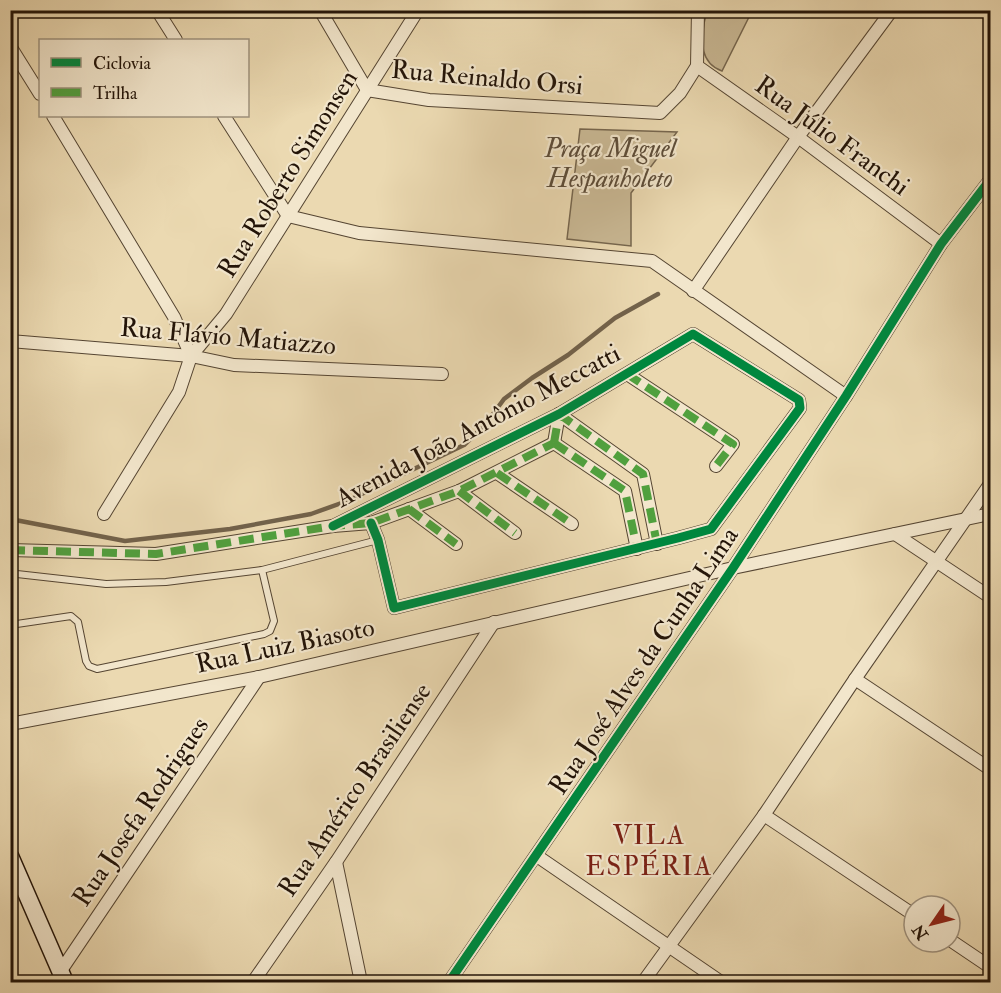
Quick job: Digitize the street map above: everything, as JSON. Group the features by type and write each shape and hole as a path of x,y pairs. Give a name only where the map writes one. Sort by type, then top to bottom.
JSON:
{"main road":[{"path":"10,856 63,977"}],"street":[{"path":"158,10 175,39"},
{"name":"Rua Reinaldo Orsi","path":"320,10 367,90 429,100 660,113 680,93 697,66"},
{"name":"Rua Roberto Simonsen","path":"190,356 226,314 418,10"},
{"path":"697,66 698,10"},
{"path":"693,291 798,137 892,10"},
{"path":"10,46 39,92"},
{"name":"Rua Júlio Franchi","path":"697,66 798,137 941,244"},
{"path":"54,117 174,317 190,356 179,392 104,514"},
{"path":"225,117 288,216 359,232 652,261 846,396"},
{"name":"Rua José Alves da Cunha Lima","path":"449,982 733,568 846,396 941,244 990,180"},
{"name":"Avenida João Antônio Meccatti","path":"333,526 559,414 693,334 799,400 800,408 711,529 394,608 378,540 370,523"},
{"name":"Rua Flávio Matiazzo","path":"10,341 190,356 234,365 442,374"},
{"path":"627,374 733,444 716,466"},
{"path":"559,414 643,474 657,544"},
{"name":"Avenida João Antônio Meccatti","path":"333,526 370,523 459,491 497,473 554,443 559,414"},
{"path":"554,443 625,491 637,549"},
{"path":"497,473 572,524"},
{"path":"643,982 765,815 855,679 990,484"},
{"path":"459,491 515,533"},
{"path":"409,509 456,544"},
{"name":"Rua Luiz Biasoto","path":"10,724 259,677 733,568 990,514"},
{"path":"10,550 156,554 333,526"},
{"path":"896,534 990,597"},
{"name":"Rua Américo Brasiliense","path":"253,982 336,862 494,622"},
{"name":"Rua Josefa Rodrigues","path":"63,977 259,677"},
{"path":"855,679 990,769"},
{"path":"765,815 902,907"},
{"path":"537,856 721,982"},
{"path":"336,862 361,982"},
{"path":"962,948 990,967"}],"lane":[{"path":"10,569 17,574 106,584 166,582 262,570 378,540"},
{"path":"10,625 71,616 78,622 86,661 89,666 97,669 264,634 270,631 274,621 262,570"}],"green space":[{"path":"707,11 752,11 722,71 708,61 702,46"},
{"name":"Praça Miguel Hespanholeto","path":"580,129 677,132 631,193 631,246 567,239"}],"waterway":[{"path":"10,519 125,541 230,529 311,514 347,501 464,445 485,425 504,399 568,355 615,318 658,294"}],"marked path":[{"path":"627,374 733,444 716,466"},
{"path":"559,414 643,474 657,544"},
{"path":"554,443 559,414"},
{"path":"554,443 625,491 637,549"},
{"path":"10,550 156,554 333,526 371,523 459,491 554,443"},
{"path":"497,473 572,524"},
{"path":"459,491 515,533"},
{"path":"409,509 456,544"}],"cycle path":[{"path":"449,982 733,568 846,396 941,244 990,180"},
{"path":"333,526 559,414 693,334 799,400 800,408 711,529 394,608 378,540 371,523"}],"district":[{"name":"VILA ESPÉRIA","path":"649,850"}]}
